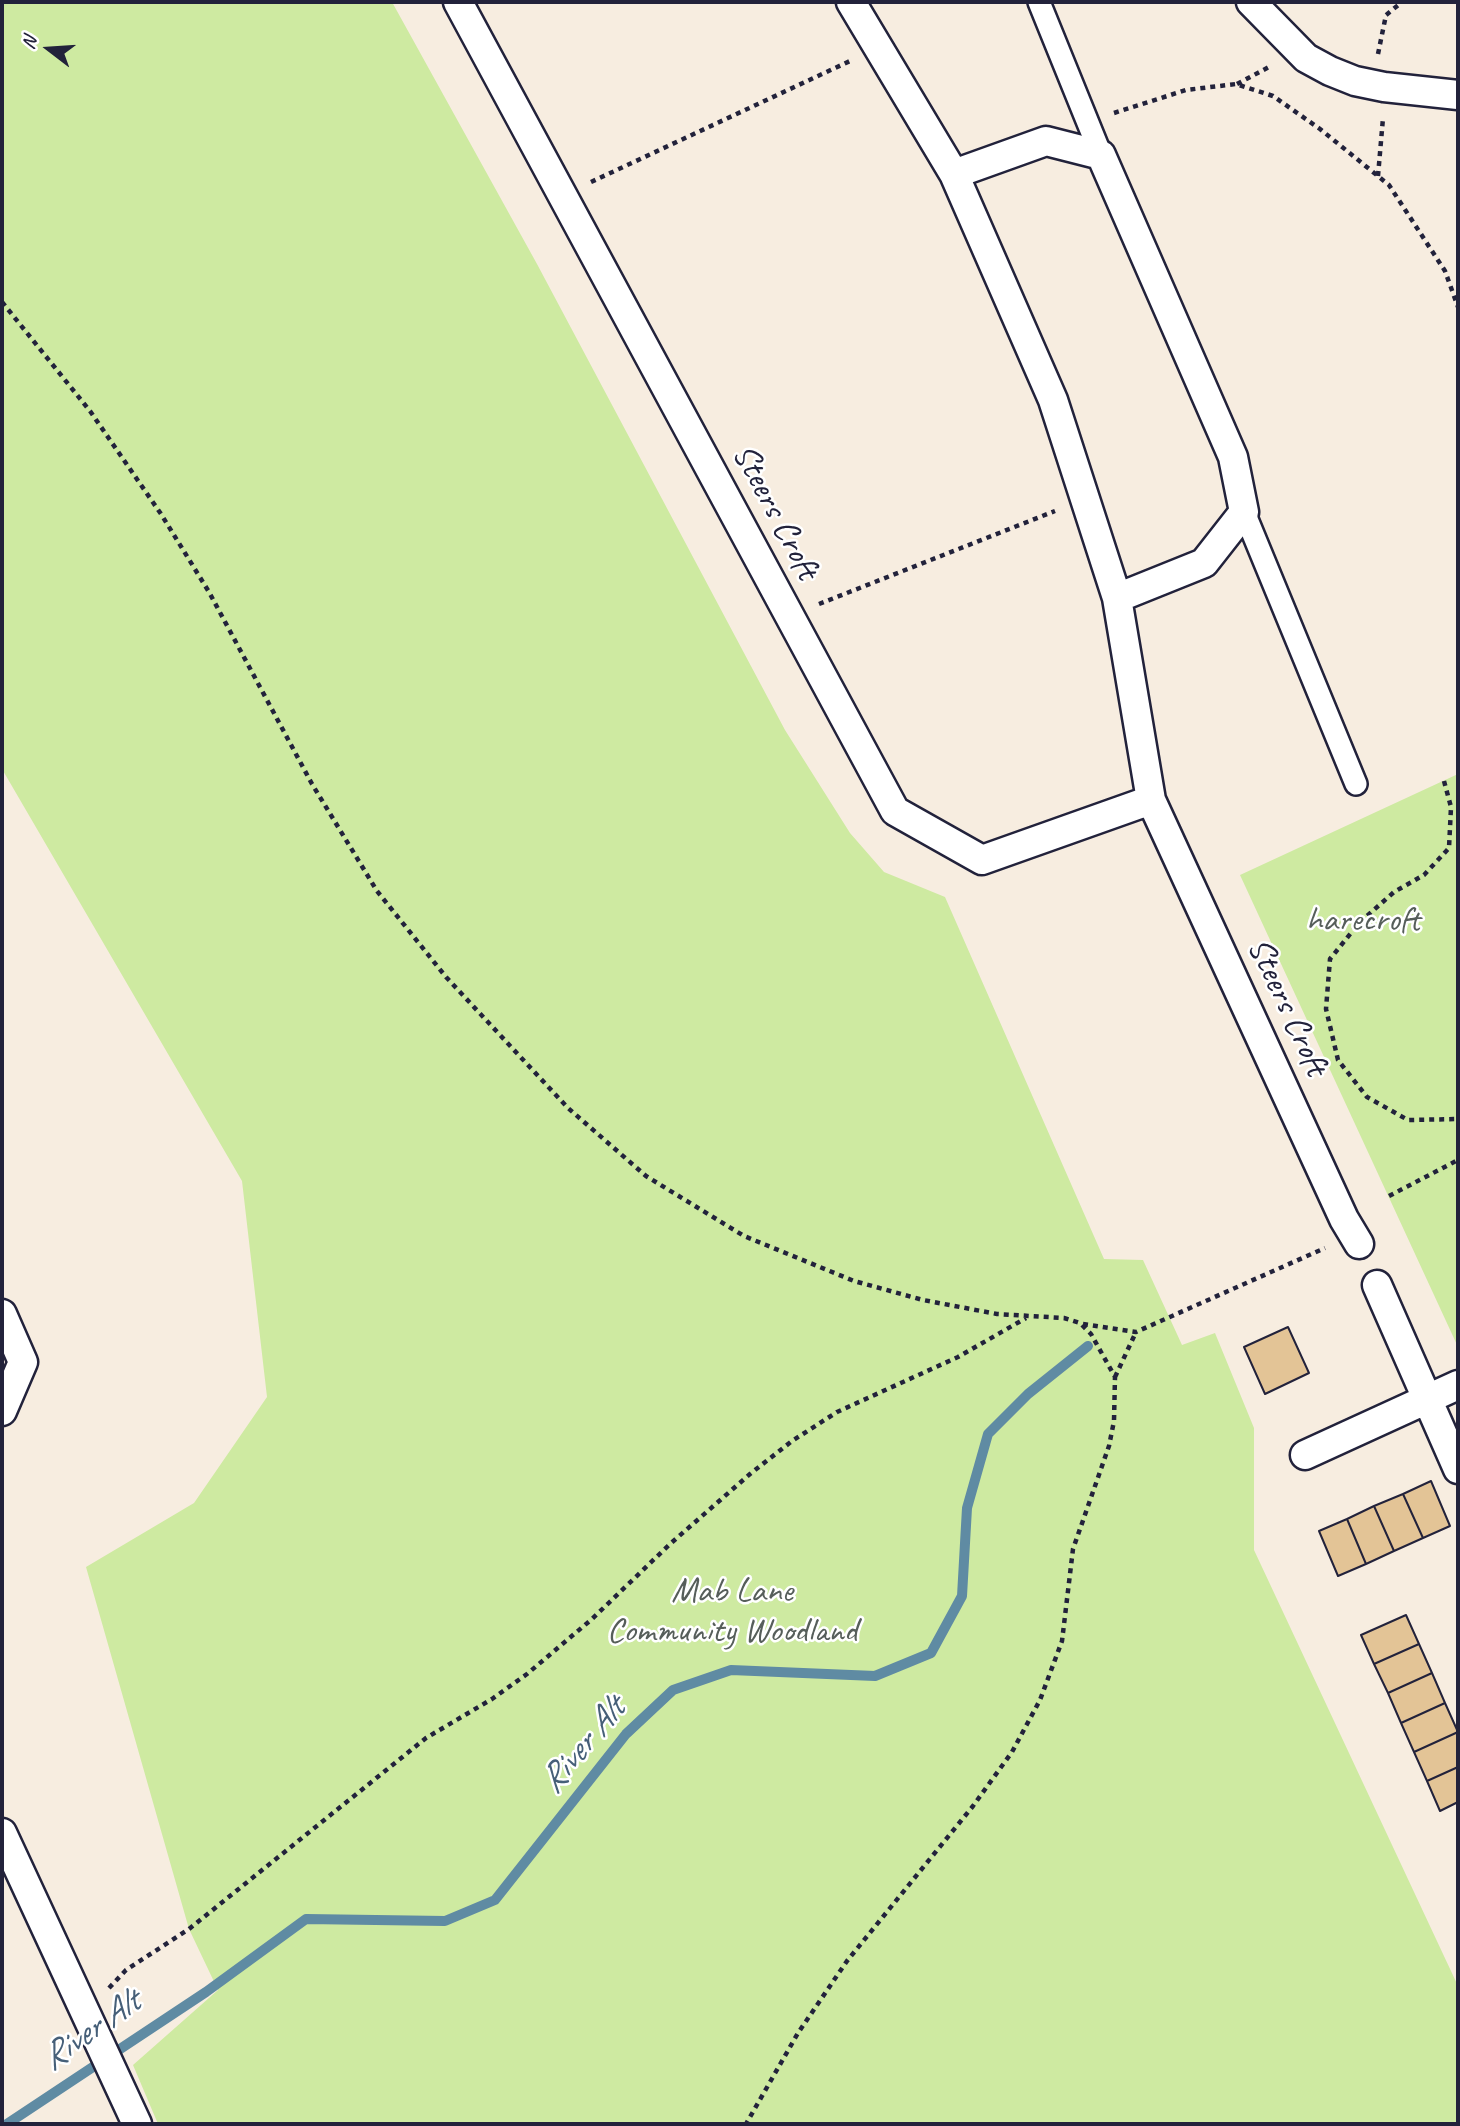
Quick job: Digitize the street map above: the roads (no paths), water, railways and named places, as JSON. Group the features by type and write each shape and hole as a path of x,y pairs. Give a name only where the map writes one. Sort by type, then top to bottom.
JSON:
{"street":[{"name":"Steers Croft","path":"458,2 895,811 982,860 1151,800"},
{"name":"Steers Croft","path":"851,2 954,174 1053,400 1117,598 1151,800 1338,1206 1357,1239"},
{"path":"1039,2 1101,155 1233,457 1244,512 1356,785"},
{"path":"1251,2 1306,58 1355,81 1458,95"},
{"path":"954,174 1046,141 1101,155"},
{"path":"1117,598 1204,564 1244,512"},
{"path":"1377,1285 1458,1469"},
{"path":"2,1314 23,1362 2,1411"},
{"path":"1305,1455 1458,1385"},
{"path":"2,1833 136,2124"}],"waterway":[{"name":"River Alt","path":"7,2124 206,1992 306,1919 445,1921 495,1900 626,1734 673,1690 731,1670 875,1676 931,1653 962,1596 967,1508 988,1434 1028,1394 1088,1346"}],"park label":[{"name":"harecroft","path":"1363,921"},
{"name":"Mab Lane Community Woodland","path":"732,1612"}]}
